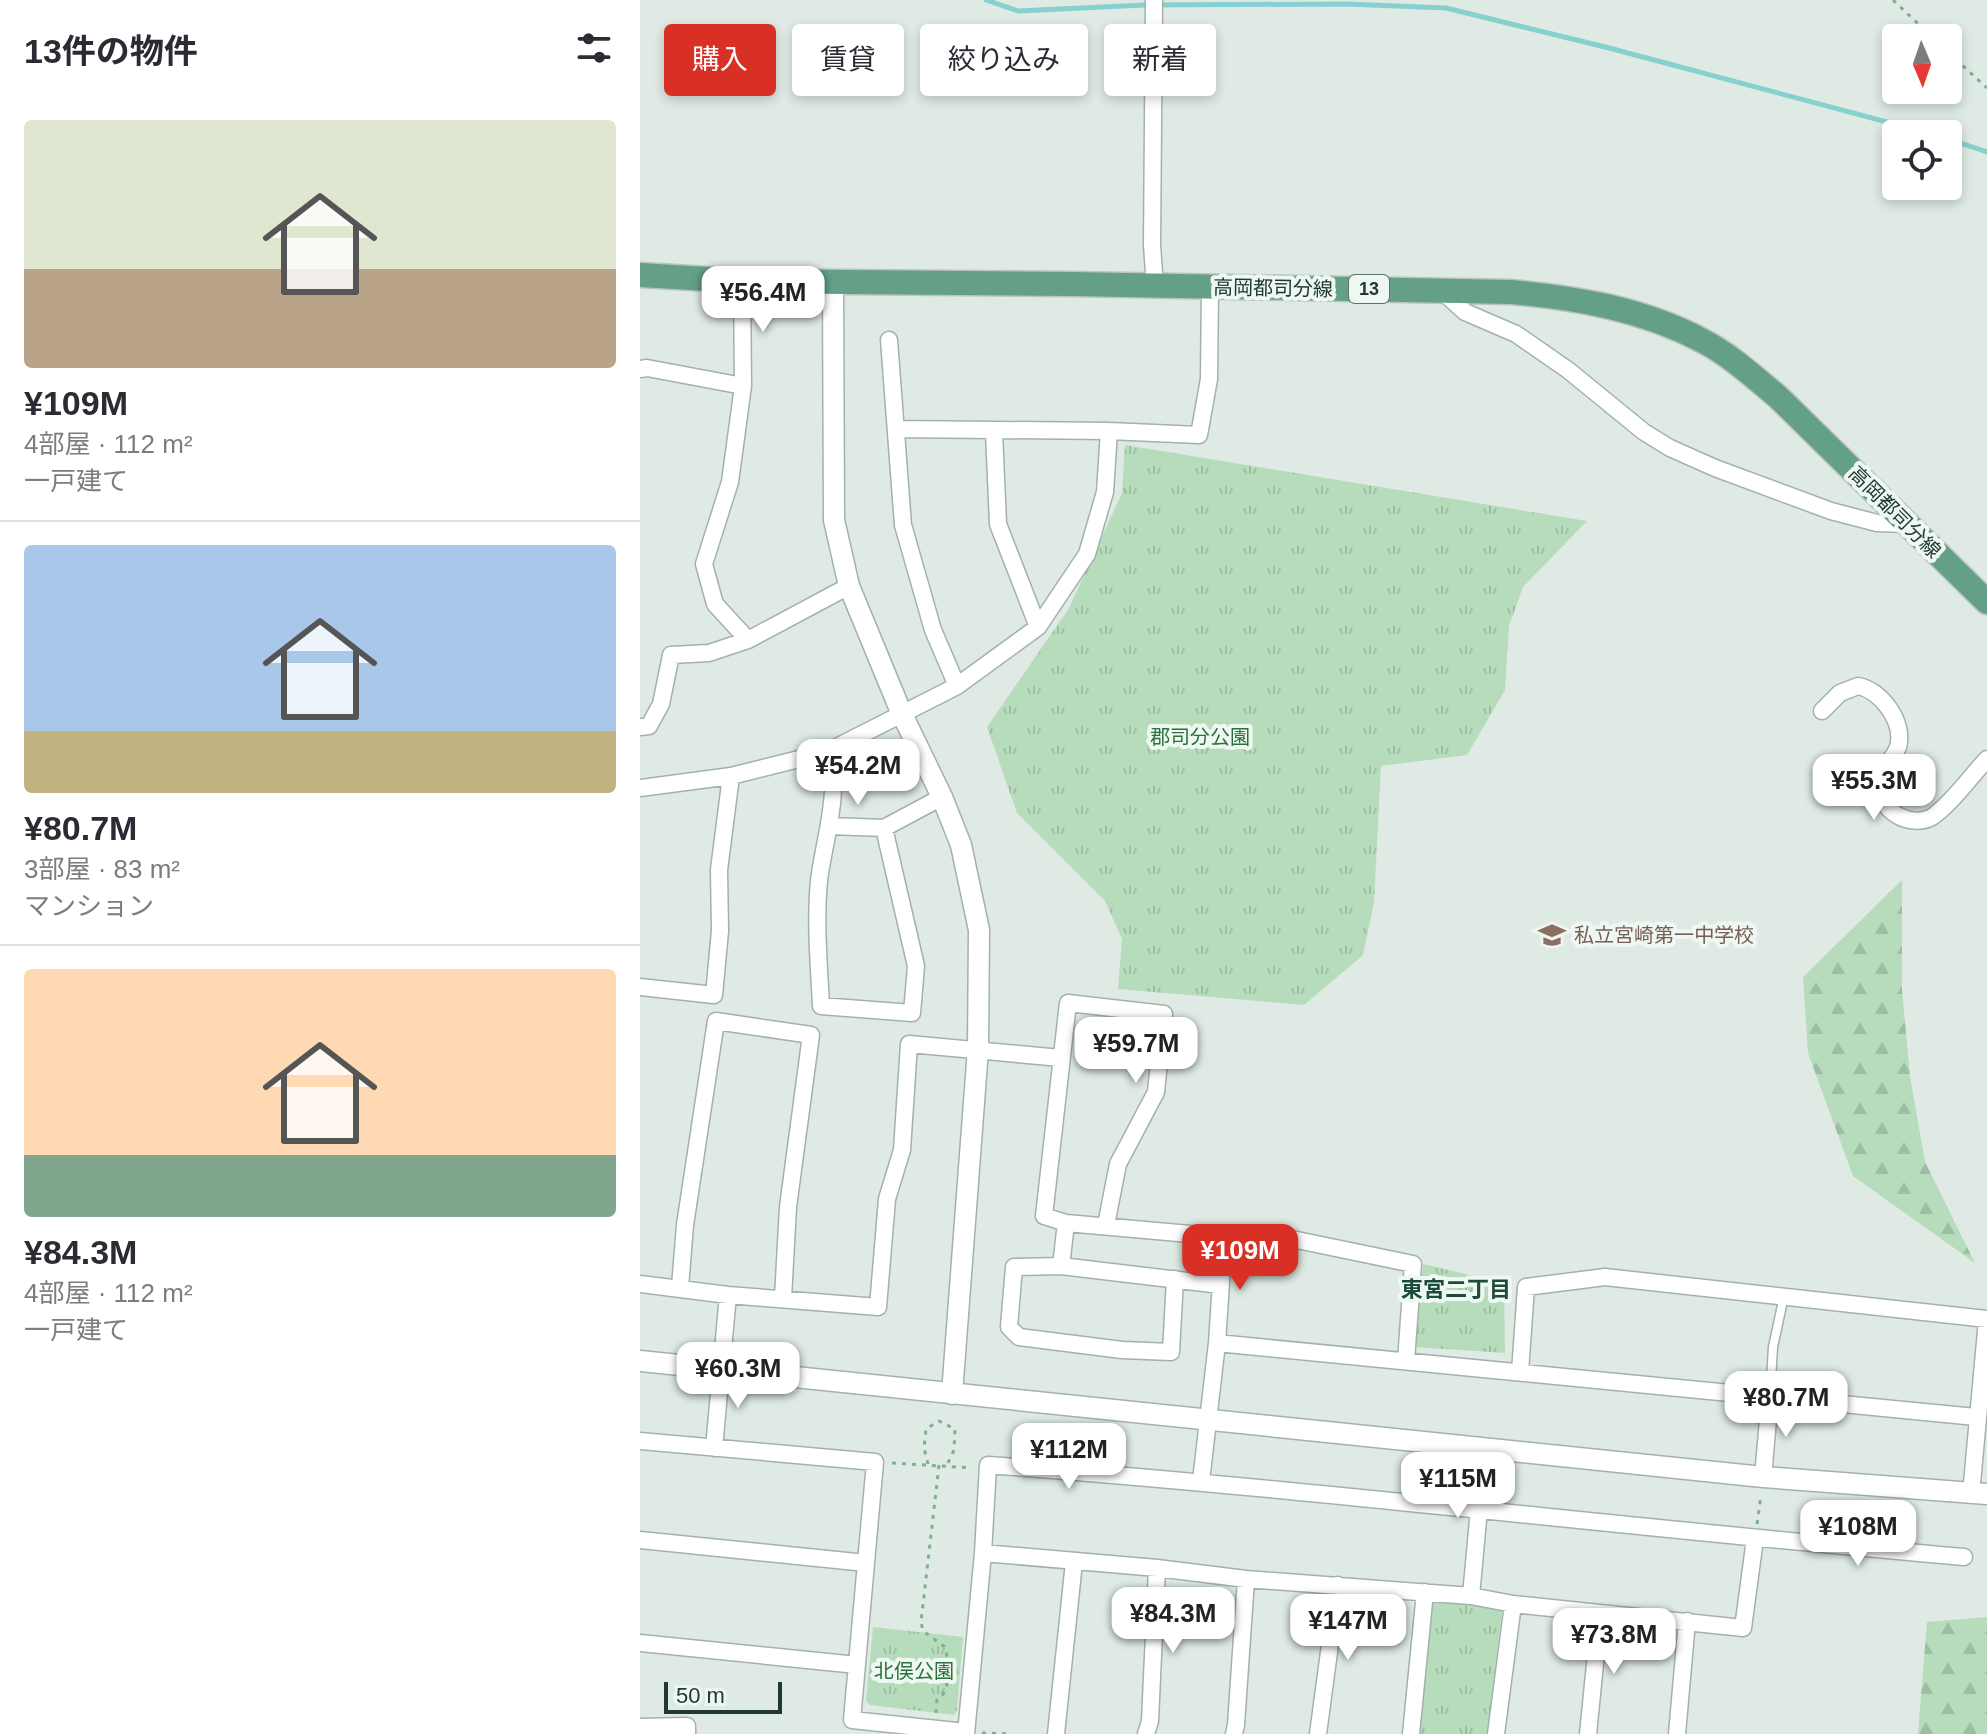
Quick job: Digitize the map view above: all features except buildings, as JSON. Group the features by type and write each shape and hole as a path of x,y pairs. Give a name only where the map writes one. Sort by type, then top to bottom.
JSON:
{"main road":[{"name":"高岡都司分線","path":"640,275 742,281 1511,292 1613,306 1703,341 1742,367 1778,397 1987,602"}],"street":[{"path":"1154,0 1152,245 1155,287"},
{"path":"742,281 743,386 730,482 704,564 715,604 748,640"},
{"path":"833,282 834,520 849,586 961,845 979,930 978,1049 952,1394"},
{"path":"897,429 1199,435 1209,379 1210,287"},
{"path":"1442,291 1465,312 1516,334 1568,370 1644,432 1670,448 1831,511 1877,523 1907,524"},
{"path":"889,340 903,525 933,630 957,686"},
{"path":"640,369 743,386"},
{"path":"640,788 731,776 827,752 957,686 1038,627 1087,554 1105,492 1109,431"},
{"path":"994,432 998,524 1038,627"},
{"path":"640,727 649,726 661,704 671,655 709,653 748,640 849,586"},
{"path":"1822,711 1840,693 1858,686 1874,692 1891,713 1898,728 1898,745 1883,767 1881,794 1885,806 1911,821 1930,818 1987,759"},
{"path":"827,752 832,763 830,826 819,882 821,1006 912,1013 916,966 884,828"},
{"path":"640,987 714,995 720,931 719,870 731,776"},
{"path":"830,826 884,828 942,797"},
{"path":"1106,1225 1118,1164 1156,1092 1164,1014 1068,1003 1044,1216 1066,1223 1224,1237 1292,1239 1413,1264 1406,1361"},
{"path":"680,1287 685,1225 716,1021 811,1035 788,1207 783,1298"},
{"path":"640,1284 728,1295 878,1307 887,1199 902,1150 909,1044 1061,1058"},
{"path":"1061,1266 1066,1223"},
{"path":"1201,1481 1217,1343 1224,1237"},
{"path":"1175,1279 1171,1352 1122,1350 1019,1337 1009,1327 1014,1267 1061,1266 1175,1279 1221,1285"},
{"path":"640,1361 1763,1477 1979,1494 1976,1417 1987,1320 1605,1277 1526,1287 1520,1372"},
{"path":"714,1448 728,1295"},
{"path":"1217,1343 1976,1417"},
{"path":"1763,1477 1770,1397"},
{"path":"640,1441 875,1462 852,1720 966,1733 988,1465 1201,1481 1755,1539 1964,1557"},
{"path":"1471,1596 1479,1509 1480,1446"},
{"path":"983,1553 1246,1579 1471,1596 1513,1604 1743,1628 1755,1539"},
{"path":"640,1540 866,1563"},
{"path":"1056,1734 1074,1562"},
{"path":"1146,1734 1150,1721 1157,1568"},
{"path":"1234,1734 1246,1579"},
{"path":"1318,1734 1338,1585"},
{"path":"1411,1734 1425,1592"},
{"path":"1496,1734 1513,1604"},
{"path":"1588,1734 1600,1614"},
{"path":"1677,1734 1687,1621"},
{"path":"640,1643 857,1665"},
{"path":"640,1727 687,1726 687,1734"}],"lane":[{"path":"1770,1397 1773,1347 1784,1295"}],"path":[{"path":"1893,0 1918,24"},
{"path":"1962,65 1987,88"},
{"path":"928,1464 924,1448 926,1429 939,1421 955,1429 954,1450 947,1465"},
{"path":"875,1462 988,1469"},
{"path":"936,1705 947,1688 948,1661 945,1647 923,1631 921,1622 939,1465"},
{"path":"1755,1539 1763,1477"},
{"path":"966,1733 1011,1734"}],"green space":[{"name":"郡司分公園","path":"1125,445 1587,521 1523,587 1509,626 1505,690 1467,755 1381,766 1374,903 1363,955 1304,1005 1118,989 1122,939 1105,901 1017,813 987,727 1069,608 1122,493"},
{"path":"1902,880 1902,990 1910,1076 1925,1162 1975,1263 1853,1176 1808,1053 1803,977"},
{"path":"1423,1264 1504,1283 1505,1353 1415,1347"},
{"path":"1430,1601 1498,1603 1502,1611 1487,1734 1418,1734"},
{"path":"1987,1617 1987,1734 1918,1734 1927,1622"},
{"name":"北俣公園","path":"873,1627 963,1637 957,1710 954,1715 870,1705 866,1701"}],"waterway":[{"path":"986,0 1018,11 1145,5 1347,4 1446,8 1882,121"},
{"path":"1962,144 1987,152"}],"place":[{"name":"私立宮崎第一中学校","path":"1552,935"}],"district":[{"name":"東宮二丁目","path":"1456,1289"}]}
